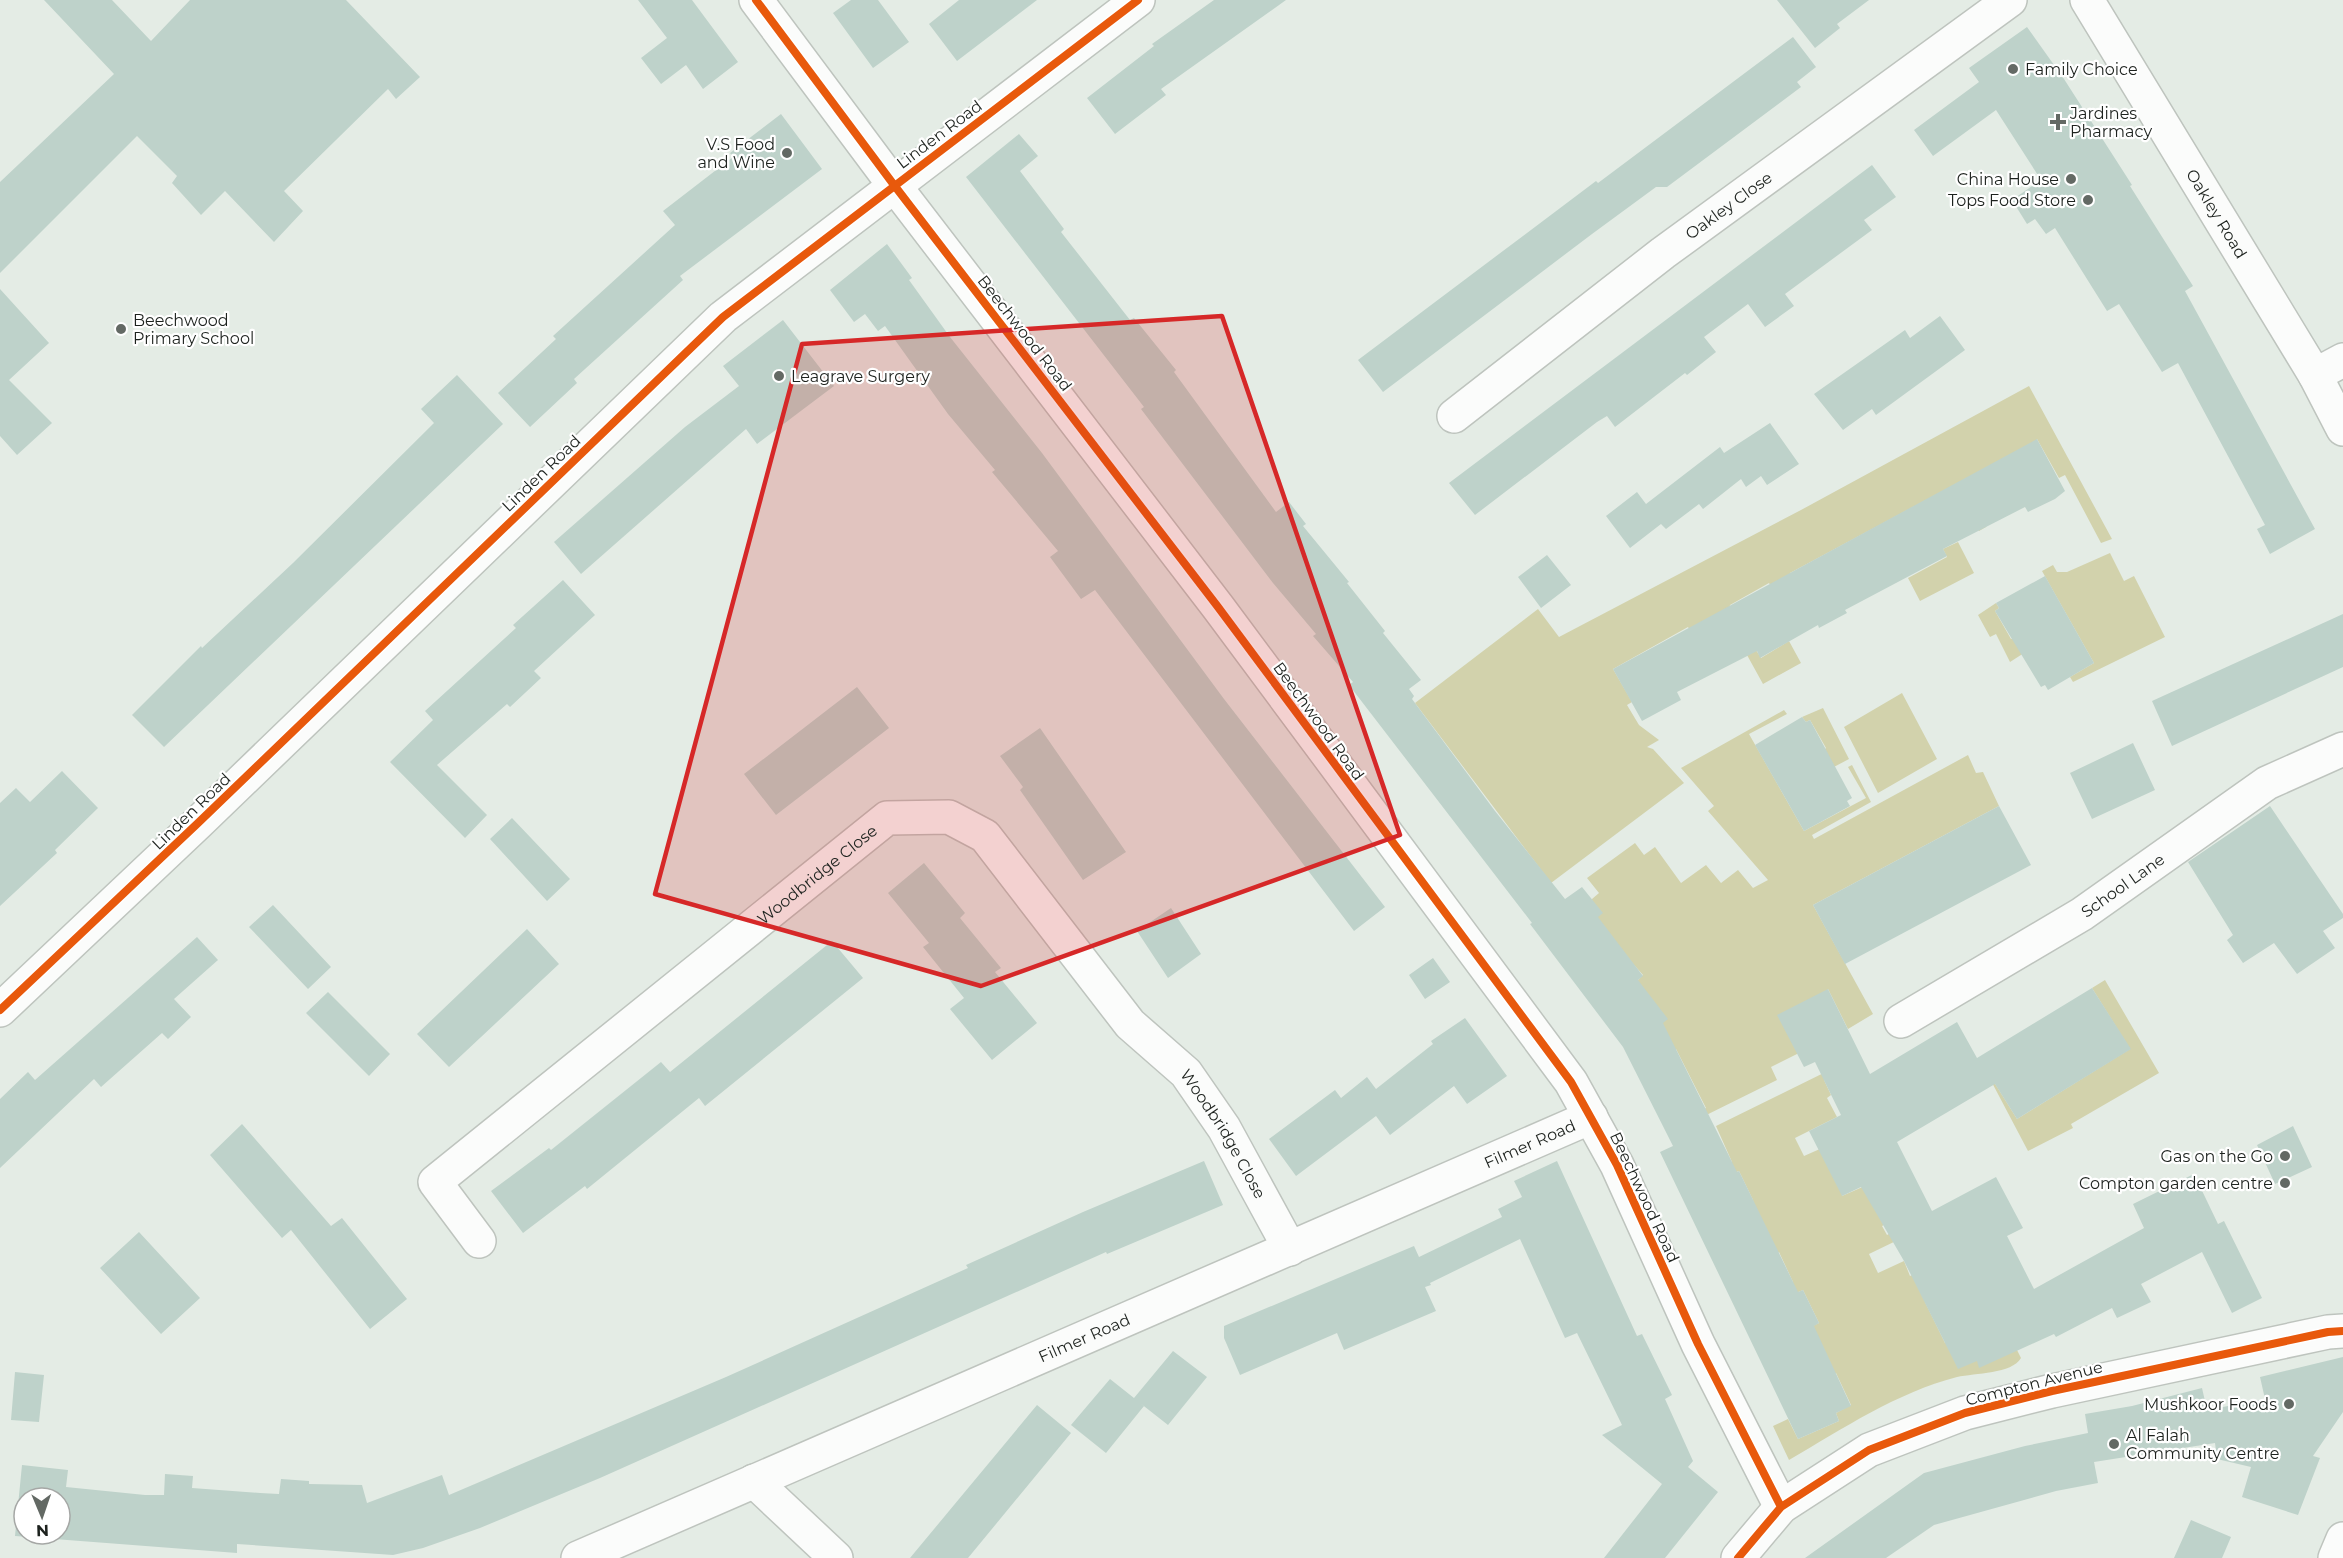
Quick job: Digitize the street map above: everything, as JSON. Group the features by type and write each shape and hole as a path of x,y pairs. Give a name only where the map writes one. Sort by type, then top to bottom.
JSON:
{"street":[{"name":"Beechwood Road","path":"756,0 894,185 1218,607 1571,1082 1617,1165 1698,1344 1780,1507"},
{"name":"Linden Road","path":"0,1010 198,823 723,317 1138,0"},
{"name":"Oakley Close","path":"1454,416 1663,253 2010,0"},
{"name":"Oakley Road","path":"2086,0 2329,368 2343,429"},
{"name":"School Lane","path":"1901,1021 2082,914 2267,783 2343,749"},
{"name":"Woodbridge Close","path":"479,1241 435,1182 886,818 948,817 985,836 1130,1024 1186,1073 1224,1128 1290,1249"},
{"name":"Filmer Road","path":"578,1558 1591,1117"},
{"name":"Compton Avenue","path":"1738,1558 1780,1507 1869,1450 1965,1413 2064,1388 2328,1332 2343,1331"},
{"path":"754,1481 836,1558"},
{"path":"2335,1558 2343,1539"}],"highlighted area":[{"path":"1222,316 1400,835 981,986 655,894 802,344"}],"green space":[{"path":"2029,386 2112,539 2101,543 2065,475 2059,478 2037,439 1986,527 1979,531 1954,485 1790,573 1794,582 1775,593 1769,583 1730,605 1714,673 1688,627 1613,669 1632,702 1627,705 1639,725 1659,740 1647,747 1653,749 1684,783 1551,883 1415,703 1538,609 1559,637 1801,510"},
{"path":"1958,542 1974,573 1920,601 1908,578 1947,557 1943,549"},
{"path":"2110,553 2124,581 2134,576 2165,637 2073,682 2070,677 2094,663 2042,571 2053,565 2057,572 2067,572"},
{"path":"1996,603 1999,608 1995,611 2011,639 2015,638 2024,653 2010,662 1996,634 1990,637 1978,615"},
{"path":"1789,641 1801,663 1763,684 1747,655 1756,650 1761,658"},
{"path":"1902,693 1937,759 1878,793 1844,727"},
{"path":"1823,708 1849,759 1832,768 1823,751 1826,748 1810,720 1806,722 1802,717"},
{"path":"1784,710 1787,714 1749,734 1804,831 1866,798 1848,767 1852,765 1871,802 1812,835 1814,839 1968,755 1976,773 1983,772 1999,806 1813,905 1873,1014 1848,1029 1828,989 1797,1054 1771,1067 1777,1080 1670,1133 1667,1127 1706,1108 1676,1049 1640,1068 1638,980 1643,975 1594,920 1592,899 1599,893 1587,878 1635,843 1644,855 1655,847 1681,883 1706,865 1721,883 1738,870 1753,888 1768,880 1708,811 1714,806 1681,768"},
{"path":"2105,980 2159,1073 2071,1124 2073,1128 2028,1151 1979,1058 2017,1119 2130,1049 2092,988"},
{"path":"1854,1058 1824,1080 1831,1095 1827,1098 1837,1117 1795,1138 1804,1156 1838,1141 1842,1196 1867,1185 1893,1220 1882,1226 1887,1235 1898,1229 1902,1238 1869,1254 1878,1273 1904,1261 1910,1276 1944,1261 1925,1302 1945,1343 2000,1316 2021,1358 2002,1370 1957,1377 1913,1392 1871,1412 1789,1460 1773,1426 1788,1419 1798,1439 1839,1421 1836,1413 1851,1405 1836,1373 1821,1379 1796,1334 1819,1323 1803,1290 1780,1300 1793,1282 1779,1252 1762,1260 1753,1200 1739,1171 1723,1178 1719,1169 1732,1162 1716,1126"}],"building":[{"path":"44,0 112,0 151,41 190,0 346,0 420,77 396,99 388,89 284,191 303,211 274,242 225,191 201,215 172,183 177,176 137,136 0,273 0,182 114,74"},
{"path":"638,0 692,0 738,62 703,89 686,65 661,84 641,58 667,38"},
{"path":"851,0 878,0 909,42 873,68 833,13"},
{"path":"959,0 1037,0 957,61 929,24"},
{"path":"1214,0 1286,0 1161,89 1166,95 1115,134 1087,98 1154,46 1152,44"},
{"path":"1777,0 1869,0 1837,24 1840,28 1815,48"},
{"path":"2027,27 2064,79 2132,185 2130,186 2193,286 2185,291 2315,529 2270,554 2257,529 2265,525 2178,363 2162,372 2119,304 2107,311 2055,228 2046,234 2035,219 2027,224 2012,200 2041,180 1996,110 1933,156 1914,130 1979,82 1969,68"},
{"path":"1793,37 1816,67 1797,82 1801,87 1667,187 1656,187 1383,392 1358,360 1596,181 1598,183"},
{"path":"781,114 822,169 680,276 683,280 574,379 577,383 530,427 498,393 556,339 553,336 675,225 663,211 733,157 730,153"},
{"path":"1019,134 1038,156 1020,171 1064,229 1061,232 1130,320 1134,318 1176,370 1174,372 1276,512 1289,502 1306,524 1303,526 1349,582 1347,583 1385,631 1383,633 1421,680 1409,689 1414,696 1412,699 1495,811 1565,899 1582,887 1603,913 1598,917 1643,976 1638,980 1668,1019 1663,1023 1737,1172 1739,1171 1798,1292 1803,1290 1819,1323 1814,1326 1851,1406 1836,1413 1839,1421 1798,1439 1660,1152 1673,1146 1623,1047 1530,924 1532,923 1349,685 1353,682 1313,636 1316,634 1273,583 1141,409 1144,407 966,177"},
{"path":"1872,165 1896,197 1864,220 1872,230 1785,294 1794,306 1765,327 1748,304 1704,337 1716,352 1687,375 1685,373 1615,427 1607,416 1597,422 1475,515 1449,483"},
{"path":"887,244 912,278 909,280 950,337 1042,453 1224,699 1385,907 1354,931 1095,590 1081,599 1050,557 1058,551 992,472 995,470 948,414 885,326 878,331 865,314 854,322 830,290"},
{"path":"0,289 49,343 9,380 52,423 17,455 0,436"},
{"path":"1940,316 1965,350 1876,415 1872,409 1843,430 1814,394 1905,330 1910,338"},
{"path":"783,320 834,386 757,444 746,429 581,574 554,542 685,427 739,386 723,366"},
{"path":"457,375 503,424 164,747 132,715 201,646 202,648 293,563 434,423 421,409"},
{"path":"1770,423 1799,464 1767,485 1761,476 1746,487 1741,479 1703,509 1699,504 1666,529 1661,524 1630,548 1606,516 1637,492 1646,504 1720,447 1724,453"},
{"path":"2037,439 2065,491 2055,499 2028,512 2025,507 1943,549 1947,556 1845,610 1847,613 1819,628 1818,625 1760,658 1757,651 1677,692 1681,700 1642,721 1613,669"},
{"path":"1547,555 1571,585 1541,608 1518,577"},
{"path":"2045,576 2094,663 2048,690 2045,685 2041,687 1995,611 1999,608 1996,603"},
{"path":"563,580 595,615 534,671 541,678 510,707 507,704 437,765 487,815 465,838 390,762 433,720 425,711 516,628 513,625"},
{"path":"2343,614 2343,667 2172,746 2152,701"},
{"path":"857,687 889,728 776,815 744,774"},
{"path":"1802,717 1806,722 1810,720 1852,798 1847,801 1850,806 1804,831 1755,745"},
{"path":"1040,728 1126,852 1083,880 1020,790 1023,787 1000,756"},
{"path":"2133,743 2155,790 2092,819 2070,773"},
{"path":"62,771 98,808 55,850 57,853 0,906 0,803 16,788 30,802"},
{"path":"1999,806 2031,865 1845,964 1813,905"},
{"path":"2270,806 2343,914 2343,918 2323,931 2335,948 2297,974 2274,943 2243,963 2227,940 2233,935 2188,862"},
{"path":"512,818 570,879 547,901 490,839"},
{"path":"924,863 965,913 960,918 1001,968 995,972 1037,1023 992,1060 950,1009 964,998 923,947 929,943 888,893"},
{"path":"273,905 331,967 308,989 249,927"},
{"path":"1171,908 1201,954 1168,978 1137,931"},
{"path":"527,929 559,964 449,1067 417,1034"},
{"path":"197,937 218,960 174,999 191,1017 168,1039 162,1033 101,1087 94,1079 0,1168 0,1099 28,1072 35,1080"},
{"path":"832,941 863,978 705,1106 699,1098 587,1189 585,1186 523,1233 491,1191 549,1148 551,1150 661,1062 670,1072"},
{"path":"1433,958 1450,982 1425,999 1409,975"},
{"path":"2092,988 2131,1049 2017,1119 1995,1084 1897,1142 1932,1211 1996,1177 2023,1228 2007,1236 2034,1289 2144,1228 2133,1204 2194,1174 2218,1224 2224,1221 2262,1298 2232,1313 2202,1252 2141,1284 2151,1302 2117,1318 2112,1308 2056,1337 2054,1334 1979,1368 1977,1361 1958,1369 1904,1261 1861,1187 1842,1196 1809,1131 1841,1115 1815,1062 1804,1067 1777,1015 1828,989 1870,1074 1957,1022 1977,1058"},
{"path":"328,992 390,1054 369,1076 306,1013"},
{"path":"1465,1018 1507,1076 1467,1104 1454,1086 1390,1135 1376,1116 1296,1176 1269,1139 1335,1090 1341,1098 1367,1077 1376,1089 1433,1044 1431,1041"},
{"path":"242,1124 331,1226 342,1218 407,1299 370,1329 291,1230 282,1238 210,1155"},
{"name":"Gas on the Go","path":"2293,1126 2312,1167 2275,1184 2257,1145"},
{"path":"1204,1161 1223,1205 1107,1254 1106,1252 600,1478 480,1528 423,1548 393,1555 237,1544 237,1553 72,1540 72,1488 164,1495 165,1474 193,1476 192,1488 260,1493 279,1494 281,1479 309,1481 309,1484 362,1485 367,1503 442,1475 449,1495 726,1377 968,1268 966,1265"},
{"path":"1557,1161 1637,1336 1642,1334 1672,1395 1665,1399 1693,1461 1688,1467 1718,1492 1665,1558 1604,1558 1662,1484 1602,1435 1622,1425 1577,1333 1565,1338 1520,1239 1425,1287 1436,1311 1344,1350 1337,1333 1240,1375 1224,1338 1224,1326 1414,1246 1419,1257 1502,1217 1498,1209 1522,1197 1514,1181"},
{"path":"139,1232 200,1298 161,1334 100,1268"},
{"path":"1173,1351 1207,1377 1168,1425 1144,1406 1106,1453 1071,1425 1110,1379 1134,1398"},
{"path":"2343,1357 2343,1412 2313,1456 2320,1458 2298,1515 2242,1497 2251,1467 2217,1459 2215,1443 2094,1462 2098,1483 2056,1491 1934,1525 1886,1558 1805,1558 1924,1473 2025,1446 2088,1433 2085,1414 2132,1406 2202,1388 2207,1410 2265,1399 2260,1377"},
{"path":"15,1372 44,1375 39,1422 11,1420"},
{"path":"1037,1405 1071,1433 968,1558 910,1558"},
{"path":"22,1465 68,1470 66,1486 20,1486"},
{"path":"2191,1520 2231,1537 2222,1558 2174,1558"}],"cycle path":[{"path":"756,0 894,185 1218,607 1571,1082 1617,1165 1698,1344 1781,1507"},
{"path":"0,1010 198,823 723,317 1138,0"},
{"path":"1738,1558 1781,1507 1869,1450 1965,1413 2052,1391 2328,1332 2343,1331"}],"place":[{"name":"Family Choice","path":"2013,69"},
{"name":"Jardines Pharmacy","path":"2058,122"},
{"name":"V.S Food and Wine","path":"787,153"},
{"name":"China House","path":"2071,179"},
{"name":"Tops Food Store","path":"2088,200"},
{"name":"Beechwood Primary School","path":"121,329"},
{"name":"Leagrave Surgery","path":"779,376"},
{"name":"Gas on the Go","path":"2285,1156"},
{"name":"Compton garden centre","path":"2285,1183"},
{"name":"Mushkoor Foods","path":"2289,1404"},
{"name":"Al Falah Community Centre","path":"2114,1444"}]}
